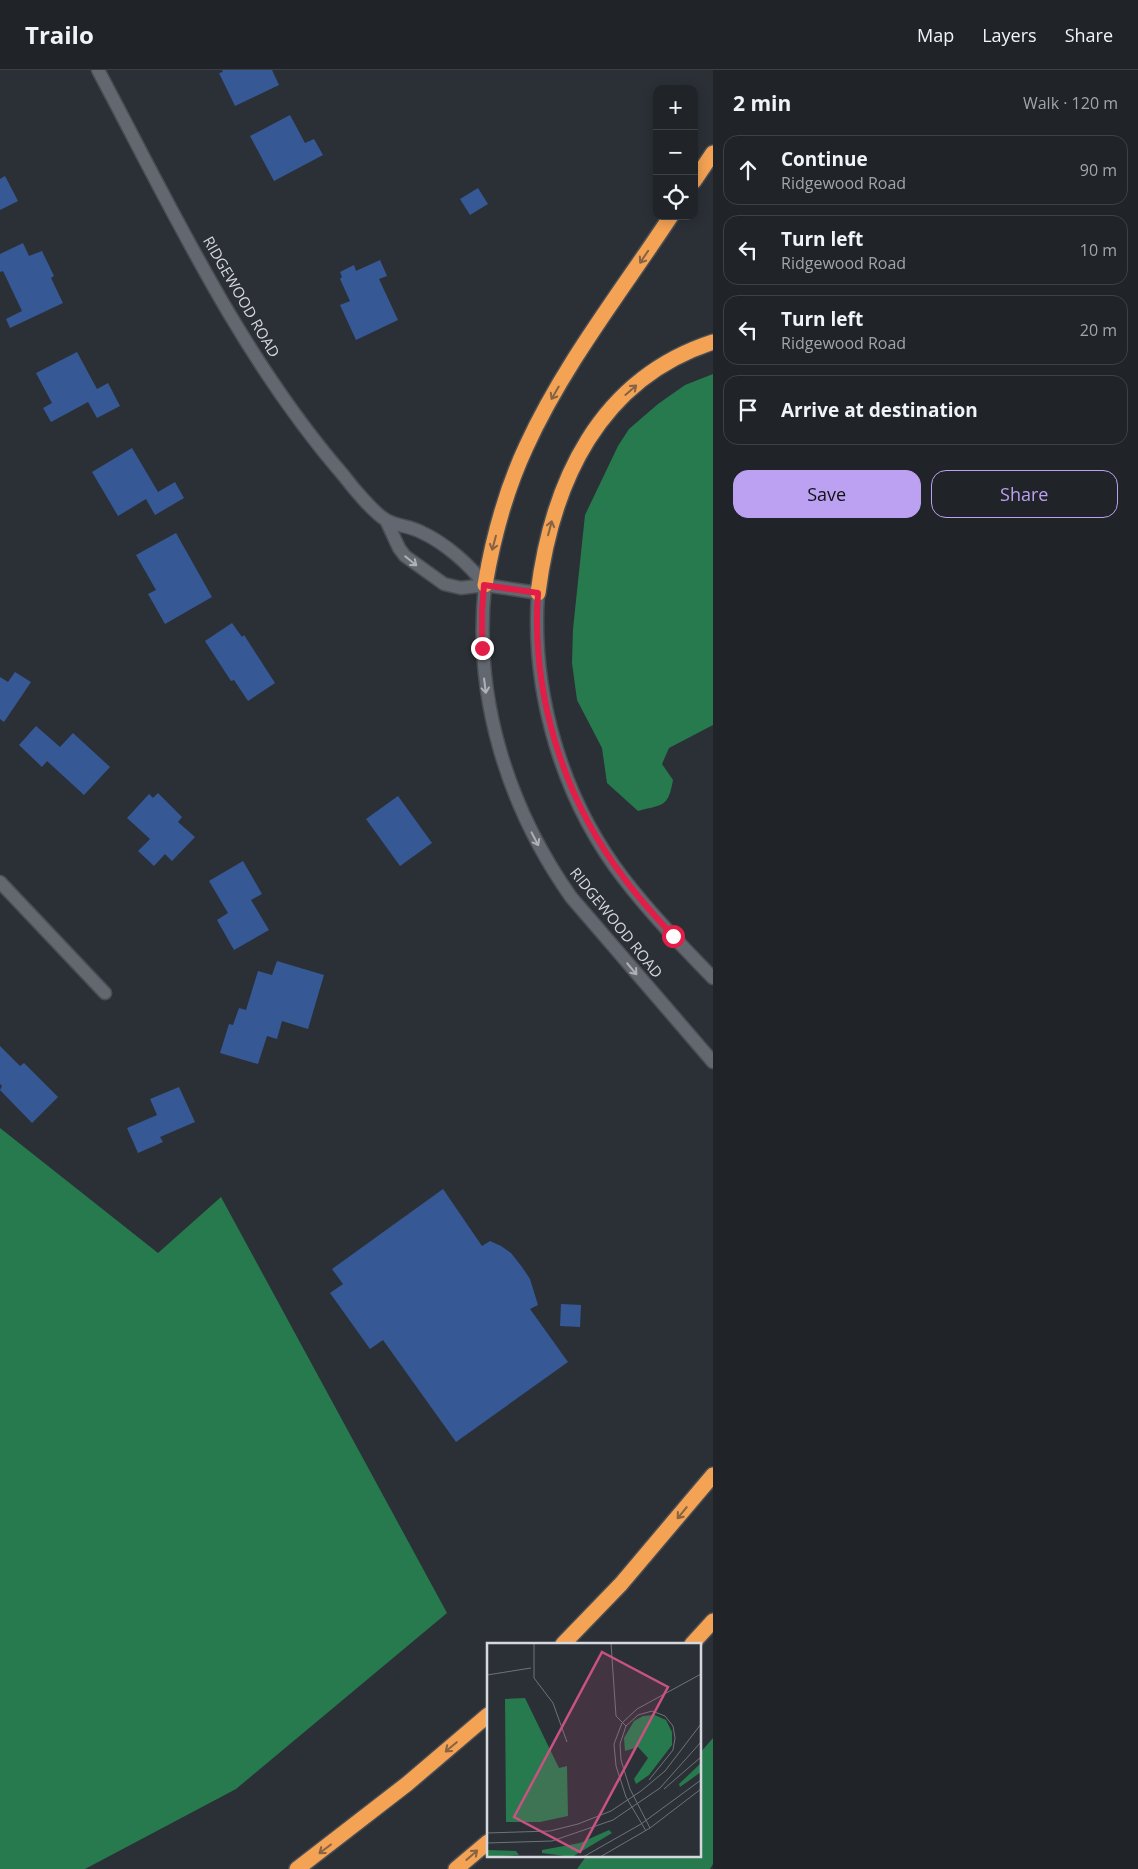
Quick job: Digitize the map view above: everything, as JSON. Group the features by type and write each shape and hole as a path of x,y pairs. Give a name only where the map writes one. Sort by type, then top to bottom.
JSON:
{"highway":[{"path":"698,175 713,153"},
{"path":"484,585 489,558 509,492 526,447 539,421 584,345 668,220"},
{"path":"538,593 543,557 553,517 569,472 584,443 605,415 629,390 673,359 687,351 713,342"},
{"path":"565,1643 621,1584 713,1475"},
{"path":"693,1643 713,1621"},
{"path":"297,1869 407,1784 487,1716"},
{"path":"456,1869 487,1843"}],"main road":[{"name":"RIDGEWOOD ROAD","path":"98,70 208,275 254,353 288,406 311,436 343,476 386,520 393,538 405,556 444,584 460,588 484,585 538,593"},
{"name":"RIDGEWOOD ROAD","path":"386,520 422,532 462,559 474,570 484,585 482,648 487,700 501,755 531,831 551,867 571,897 713,1062"},
{"path":"538,593 536,631 540,671 558,751 577,800 604,849 623,878 667,930 713,978"},
{"path":"0,882 105,993"}],"green space":[{"path":"713,374 713,725 669,748 662,764 673,780 669,796 659,805 638,811 607,783 602,748 577,700 572,663 573,629 585,515 618,446 629,429 658,404 685,385"},
{"path":"0,1128 158,1253 221,1197 447,1613 236,1789 85,1869 0,1869"},
{"path":"713,1738 713,1864 710,1869 577,1869 586,1856 700,1856 700,1753"}],"building":[{"path":"222,70 272,70 279,85 235,106 219,73 223,72"},
{"path":"290,115 305,143 314,139 323,155 274,181 250,136"},
{"path":"5,176 18,201 0,210 0,179"},
{"path":"478,188 488,204 470,215 460,199"},
{"path":"23,243 29,256 42,251 54,276 51,278 63,303 10,328 6,319 22,311 3,271 0,272 0,254"},
{"path":"380,260 387,276 379,279 398,320 356,340 340,305 350,301 340,279 342,277 340,272 354,265 356,271"},
{"path":"77,352 97,389 108,383 120,406 97,418 88,402 51,422 43,408 52,403 36,373"},
{"path":"132,448 158,492 175,482 184,498 155,515 146,499 118,516 92,472"},
{"path":"176,533 212,597 165,624 148,594 156,590 136,555"},
{"path":"232,623 242,637 244,635 275,683 248,701 234,680 231,681 205,641"},
{"path":"15,672 31,682 4,722 0,719 0,677 8,682"},
{"path":"36,726 60,747 73,733 110,767 84,795 47,761 42,767 19,745"},
{"path":"158,793 182,817 178,822 195,837 172,861 165,854 154,866 138,851 150,839 127,818 149,794 153,798"},
{"path":"398,796 432,843 400,866 366,819"},
{"path":"243,861 262,894 251,900 269,930 234,950 217,920 228,913 209,881"},
{"path":"277,961 324,975 308,1029 282,1021 277,1039 267,1036 258,1064 220,1053 229,1024 233,1025 239,1008 246,1010 258,971 272,975"},
{"path":"0,1046 20,1066 24,1063 58,1097 32,1123 0,1090 2,1086 0,1084"},
{"path":"179,1087 195,1122 160,1137 163,1142 138,1153 127,1128 157,1115 150,1099"},
{"path":"443,1189 482,1246 490,1241 501,1246 511,1253 522,1267 530,1279 538,1305 530,1309 568,1362 456,1442 383,1340 370,1349 330,1293 343,1284 332,1269"},
{"path":"561,1304 581,1305 580,1327 560,1326"}],"route":[{"path":"482,648 484,585 538,593 536,631 540,671 549,717 566,775 588,823 623,878 673,936"}]}
